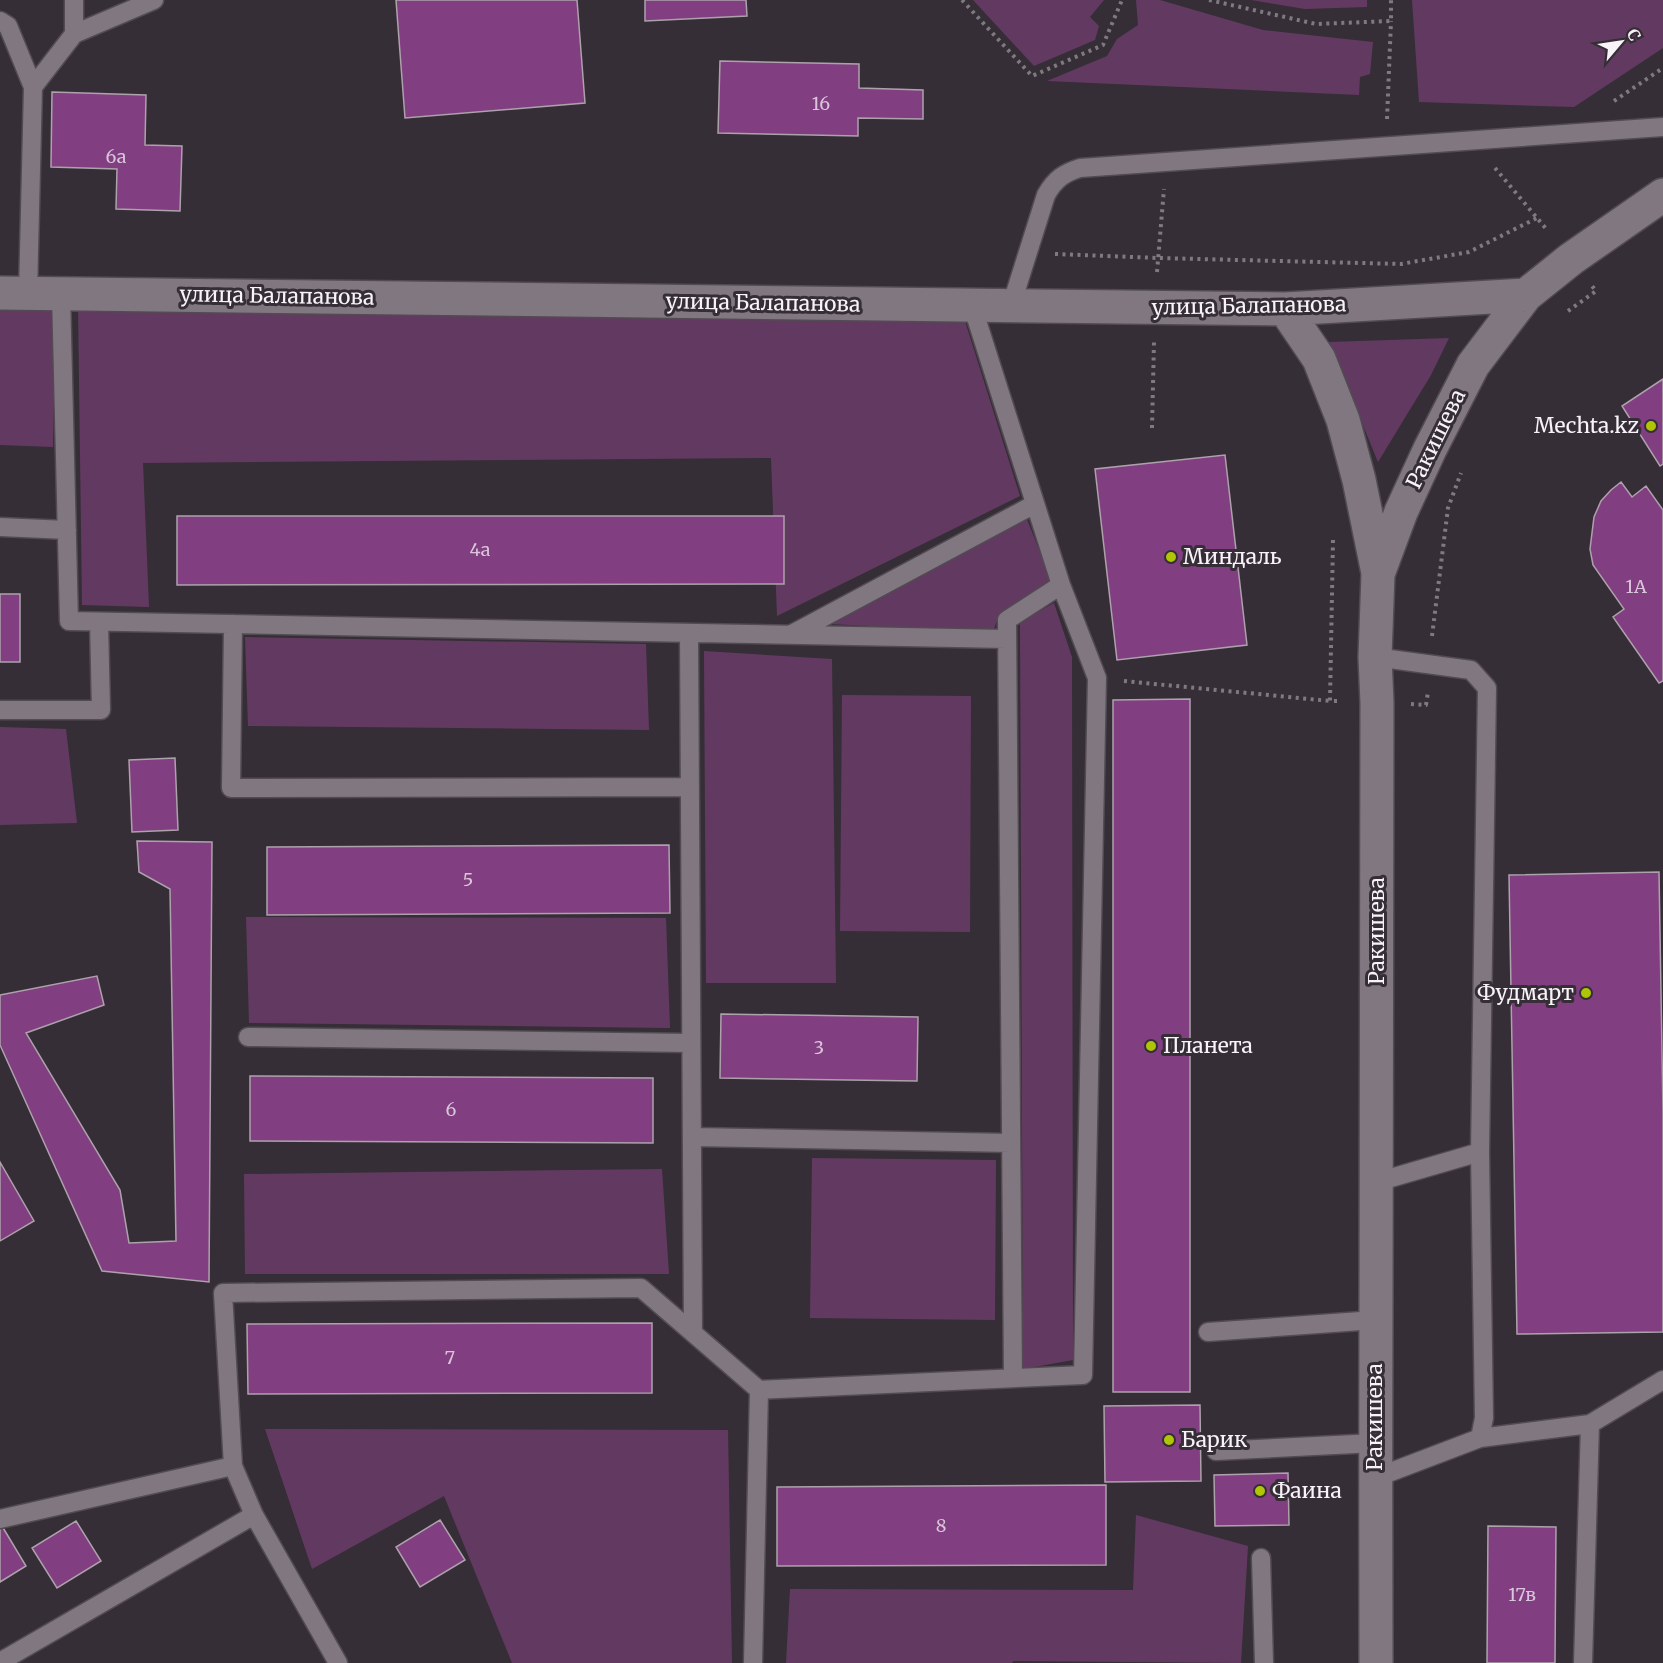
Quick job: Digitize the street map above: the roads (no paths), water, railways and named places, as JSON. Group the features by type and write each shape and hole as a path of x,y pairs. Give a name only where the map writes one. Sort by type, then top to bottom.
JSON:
{"street":[{"name":"Ракишева","path":"1376,1663 1377,703 1375,657 1378,574 1410,491 1473,365 1526,295 1571,259 1663,195"},
{"name":"улица Балапанова","path":"14,293 1285,309 1526,295"},
{"path":"1285,309 1319,359 1343,420 1359,480 1378,574"}],"lane":[{"path":"74,0 74,34"},
{"path":"33,87 74,34 154,0"},
{"path":"0,21 8,26 33,87 14,293"},
{"path":"1011,306 1046,195 1052,184 1062,174 1080,168 1663,127"},
{"path":"61,294 69,621 1006,639"},
{"path":"338,1663 254,1515 233,1466 224,1293 641,1288 759,1390 1083,1374 1097,678 1061,585 972,305"},
{"path":"790,635 1035,504"},
{"path":"0,527 67,530"},
{"path":"1013,1378 1007,620 1061,585"},
{"path":"0,710 101,710 99,622"},
{"path":"233,624 231,788 690,787"},
{"path":"688,633 693,1333"},
{"path":"1375,657 1471,670 1487,688 1480,1152 1484,1418 1480,1438"},
{"path":"248,1037 691,1043"},
{"path":"692,1137 1011,1143"},
{"path":"1377,1182 1480,1152"},
{"path":"1208,1332 1375,1320"},
{"path":"1375,1478 1480,1438 1590,1424 1663,1380"},
{"path":"753,1663 759,1390"},
{"path":"1583,1663 1590,1424"},
{"path":"1216,1451 1375,1443"},
{"path":"0,1519 233,1466"},
{"path":"0,1662 254,1515"},
{"path":"1261,1558 1264,1663"}],"place":[{"name":"Mechta.kz","path":"1651,426"},
{"name":"Миндаль","path":"1171,557"},
{"name":"Фудмарт","path":"1586,993"},
{"name":"Планета","path":"1151,1046"},
{"name":"Барик","path":"1169,1440"},
{"name":"Фаина","path":"1260,1491"}]}
